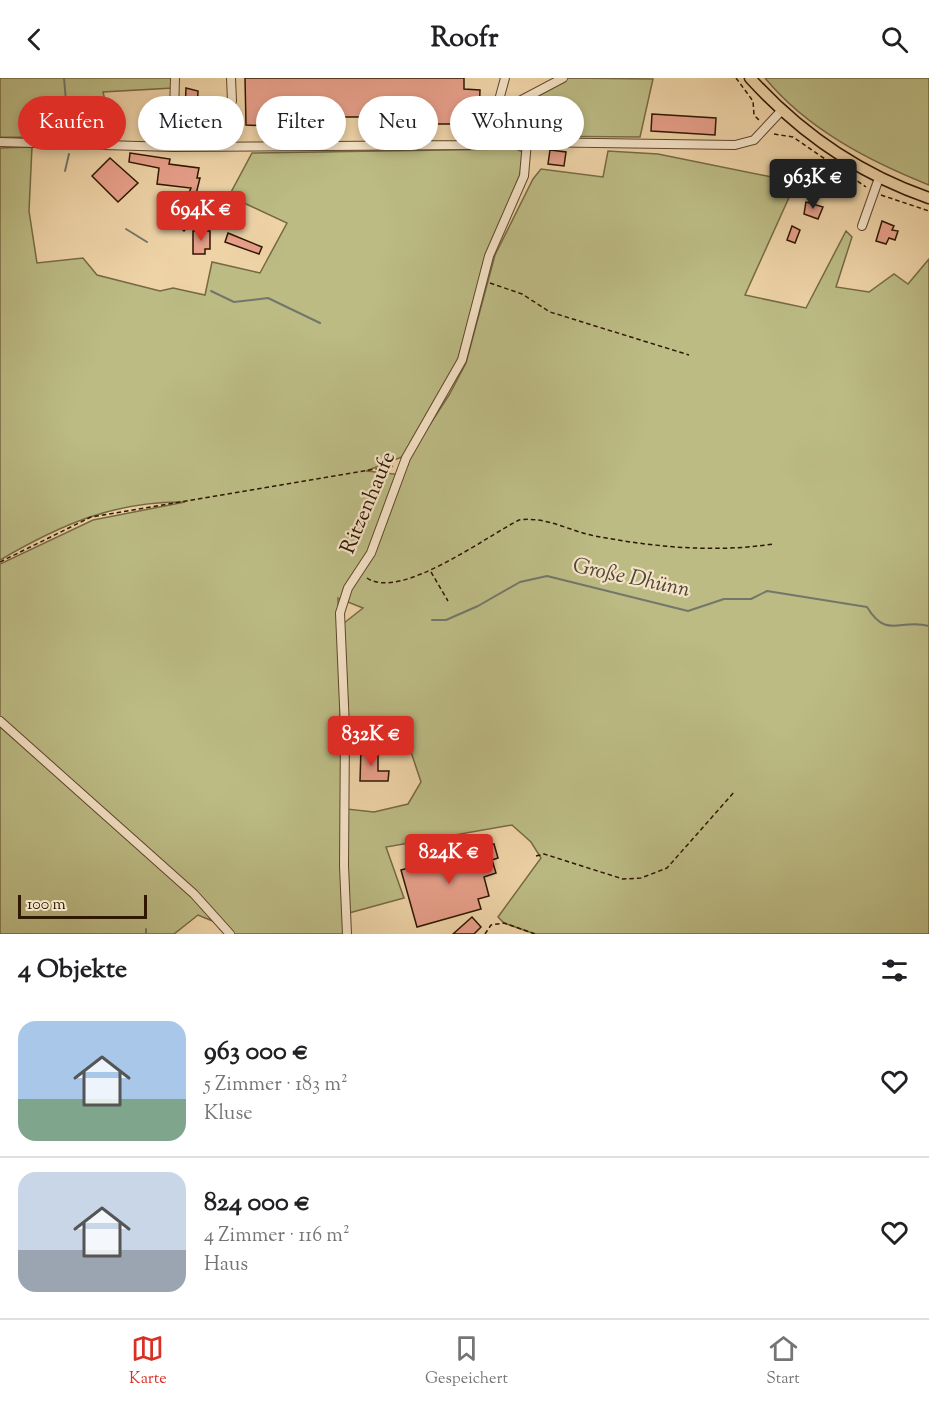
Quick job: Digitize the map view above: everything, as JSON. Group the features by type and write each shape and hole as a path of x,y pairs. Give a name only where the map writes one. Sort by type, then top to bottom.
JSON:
{"main road":[{"path":"750,78 782,110 844,158 879,178 929,198"}],"street":[{"path":"174,96 175,78"},
{"path":"231,78 232,96"},
{"path":"500,96 505,78"},
{"path":"528,96 563,78"},
{"path":"584,143 735,145 754,140 782,110"},
{"path":"0,142 138,146"},
{"path":"244,147 450,145"},
{"name":"Ritzenhaufe","path":"347,934 344,866 345,728 340,613 348,588 371,553 403,466 462,360 489,256 524,176 525,150"},
{"path":"862,226 879,178"},
{"path":"0,721 194,894 230,934"}],"path":[{"path":"736,78 753,101 754,115 776,136 793,137 873,191 929,211"},
{"path":"482,279 522,294 550,312 688,355"},
{"path":"0,562 91,517 403,466"},
{"path":"358,572 373,582 382,584 430,571 519,520 533,518 585,534 689,549 773,544"},
{"path":"430,571 448,601"},
{"path":"536,856 544,854 623,879 641,878 667,868 735,791"},
{"path":"485,934 491,926 504,923 535,934"}],"shaded area":[{"path":"0,78 173,78 173,88 103,92 104,96 18,96 18,137 0,137"},
{"path":"568,78 653,79 640,137 584,137 584,96 536,96"},
{"path":"765,78 929,78 929,185 840,142 800,113"},
{"path":"0,148 32,150 29,211 37,263 83,258 97,275 160,291 173,288 205,295 212,262 260,273 287,223 229,196 252,153 450,150 518,150 523,152 520,175 487,255 458,359 402,457 366,471 403,475 408,458 449,395 466,363 495,255 533,179 541,169 603,177 608,151 658,154 796,182 745,295 806,308 846,231 852,237 836,287 869,292 894,274 908,284 929,259 929,934 535,934 504,923 498,917 541,858 531,842 512,825 386,847 404,898 349,913 347,809 374,812 408,804 421,782 404,731 349,731 344,623 363,608 338,598 344,934 232,934 220,924 198,915 174,934 0,934 0,564 93,520 185,502 135,506 88,518 44,536 0,560"}],"building":[{"path":"245,78 464,78 464,89 480,90 480,96 450,96 450,124 438,124 438,96 358,96 358,117 346,117 346,96 256,96 256,125 246,125"},
{"path":"186,88 198,91 198,96 186,96"},
{"path":"652,114 716,118 715,135 651,131"},
{"path":"550,150 566,152 564,166 548,164"},
{"path":"130,153 170,159 169,164 199,168 197,178 200,178 195,198 199,200 197,206 185,201 191,188 157,184 159,168 129,162"},
{"path":"110,158 138,183 118,202 92,176"},
{"path":"806,202 823,207 818,219 804,214"},
{"path":"185,209 195,219 184,231 176,223 180,219 177,216"},
{"path":"882,221 894,226 892,230 898,231 895,240 889,238 886,244 876,241"},
{"path":"792,226 800,230 795,243 787,240"},
{"path":"193,231 210,231 210,249 205,249 205,254 193,254"},
{"path":"228,233 262,247 259,254 225,242"},
{"path":"361,748 378,749 378,771 389,771 388,781 360,781"},
{"path":"494,844 498,858 492,860 496,873 484,877 489,896 478,899 481,909 417,927 401,870"},
{"path":"472,917 481,927 474,934 453,934"}],"waterway":[{"path":"64,78 66,96"},
{"path":"65,171 69,154"},
{"path":"126,229 147,242"},
{"path":"211,291 234,302 268,298 320,323"},
{"name":"Große Dhünn","path":"432,620 446,620 478,606 520,582 547,576 688,611 724,599 751,599 767,591 867,607 874,617 888,625 929,626"},
{"path":"146,929 146,934"}]}
